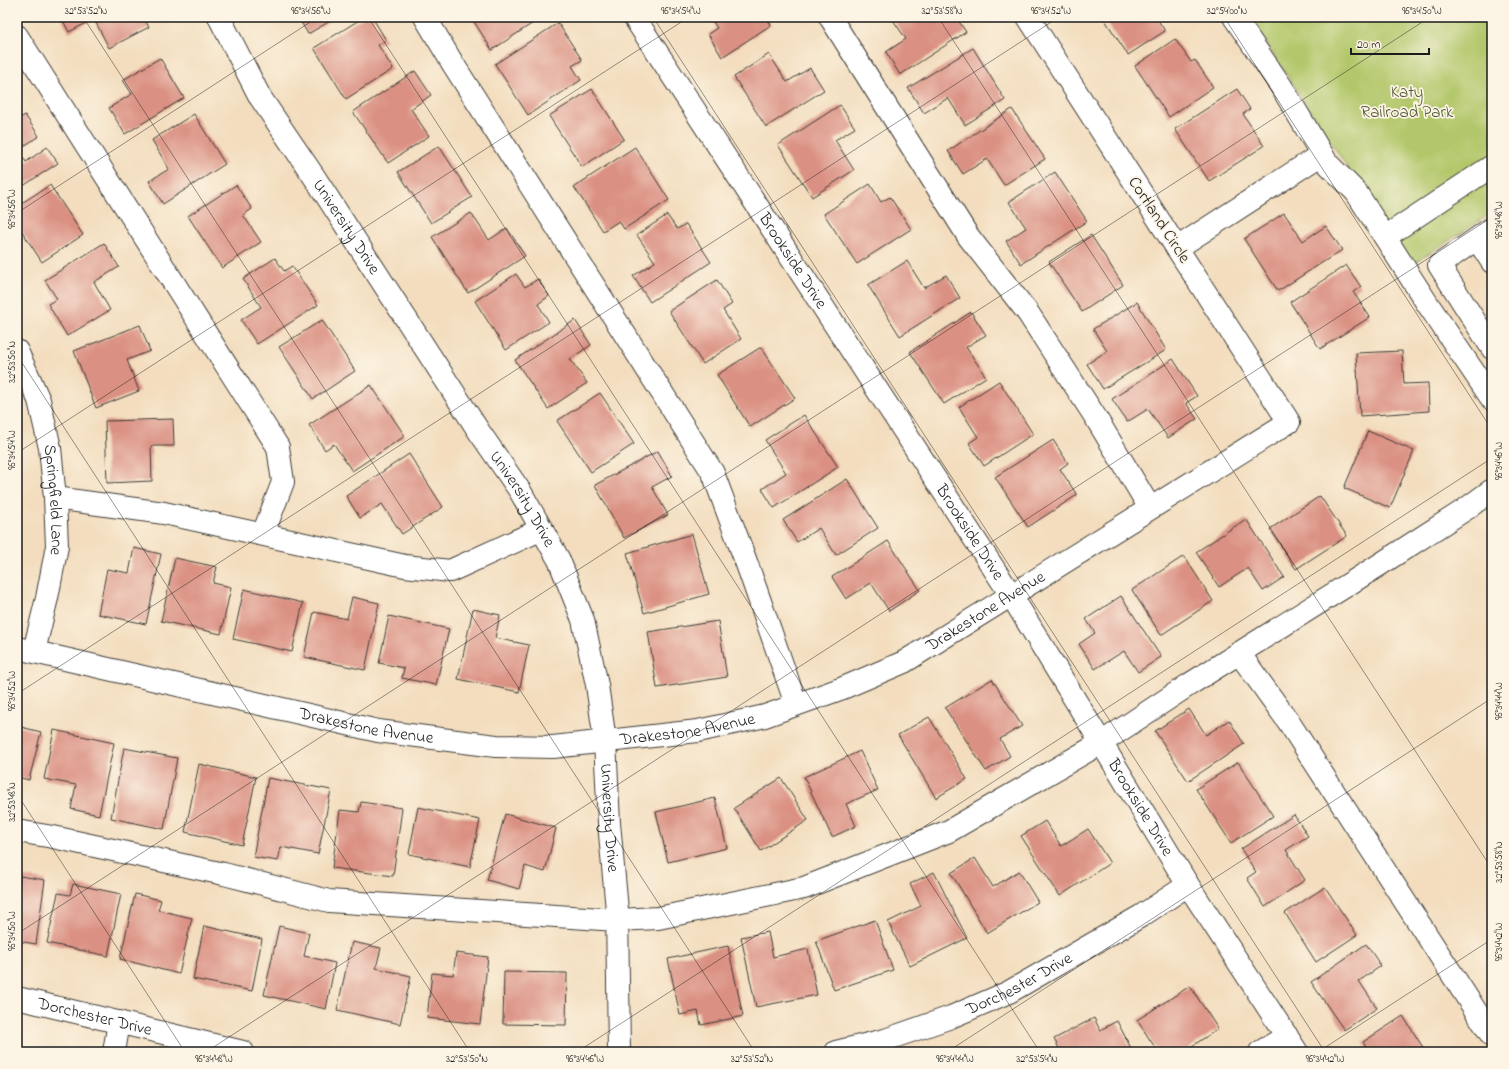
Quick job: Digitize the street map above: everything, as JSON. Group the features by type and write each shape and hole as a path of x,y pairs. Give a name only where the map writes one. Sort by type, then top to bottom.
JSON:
{"street":[{"name":"University Drive","path":"219,17 260,97 315,178 480,433 520,491 559,560 583,620 597,685 605,741 609,823 617,920 619,1052"},
{"path":"425,17 453,64 712,473 748,567 796,704"},
{"name":"Brookside Drive","path":"634,17 1011,595 1188,885 1292,1044"},
{"path":"830,17 968,236 1028,313 1096,418 1150,508"},
{"name":"Cortland Circle","path":"1028,17 1289,422"},
{"path":"1234,17 1281,86 1327,162 1356,192 1427,303 1492,399"},
{"path":"17,36 278,447 283,482 263,534"},
{"path":"1177,248 1322,154"},
{"path":"1385,238 1492,166"},
{"path":"1492,262 1484,233 1439,265 1492,348"},
{"name":"Springfield Lane","path":"17,351 39,400 50,448 55,498 57,546 47,598 25,650"},
{"name":"Drakestone Avenue","path":"25,650 378,731 496,746 553,747 698,731 765,716 843,688 904,662 1289,422"},
{"path":"17,831 53,837 224,874 329,901 617,920 658,918 804,888 949,831 1101,743 1190,684 1466,509 1492,490"},
{"path":"55,498 164,513 405,566 450,571 542,529"},
{"path":"1239,653 1288,720 1492,1036"},
{"name":"Dorchester Drive","path":"836,1052 885,1040 951,1017 1009,992 1141,916 1188,885"},
{"name":"Dorchester Drive","path":"17,998 243,1052"},
{"path":"114,1052 119,1022"},
{"path":"1260,1052 1292,1044"}],"green space":[{"name":"Katy Railroad Park","path":"1249,17 1492,17 1492,213 1411,265"}],"building":[{"path":"61,17 143,17 149,27 109,48 94,19 69,32"},
{"path":"298,17 337,17 308,34"},
{"path":"364,17 372,17 386,40 378,45 393,69 346,99 314,48"},
{"path":"471,17 542,17 492,50"},
{"path":"710,17 766,17 771,25 722,57 708,34 717,28"},
{"path":"891,17 956,17 966,32 900,75 886,52 906,39"},
{"path":"1103,17 1156,17 1165,31 1128,55"},
{"path":"558,23 582,60 572,66 581,80 528,115 495,64"},
{"path":"1175,39 1191,62 1195,60 1213,87 1169,117 1135,66"},
{"path":"973,48 1005,100 965,125 948,98 924,113 908,88"},
{"path":"769,54 787,82 810,68 824,90 766,127 734,77"},
{"path":"160,58 184,98 125,134 109,108 132,94 123,80"},
{"path":"415,71 431,95 411,109 429,136 388,163 353,112"},
{"path":"592,89 624,139 582,167 549,116"},
{"path":"1237,89 1250,109 1243,114 1264,146 1209,181 1175,129"},
{"path":"840,105 855,128 835,140 854,170 812,197 778,145"},
{"path":"1012,109 1045,159 1004,185 987,159 963,174 948,151"},
{"path":"194,114 225,164 163,204 149,181 169,169 152,140"},
{"path":"25,115 39,136 18,150 26,162 47,147 58,163 17,190 17,120"},
{"path":"439,146 472,197 431,223 398,172"},
{"path":"635,147 669,200 624,229 619,221 603,231 574,187"},
{"path":"1055,172 1087,221 1021,264 1006,241 1026,228 1009,202"},
{"path":"870,184 881,202 890,197 911,229 857,264 824,214"},
{"path":"50,185 83,235 42,262 17,224 17,206"},
{"path":"236,185 252,209 243,215 261,242 222,268 188,216"},
{"path":"471,213 489,240 507,228 525,256 468,293 432,237"},
{"path":"1284,213 1303,241 1326,226 1342,250 1278,291 1244,239"},
{"path":"667,215 677,229 686,224 711,262 650,302 633,276 655,262 637,235"},
{"path":"1091,235 1123,285 1082,312 1049,262"},
{"path":"104,243 119,267 94,282 110,310 67,336 48,304 57,299 45,280"},
{"path":"275,258 284,271 292,266 318,305 257,344 241,320 261,307 243,279"},
{"path":"907,261 924,288 946,275 960,298 900,336 868,285"},
{"path":"1346,265 1361,287 1353,292 1370,317 1320,349 1290,302"},
{"path":"516,274 525,287 538,279 549,296 538,304 549,322 506,350 475,301"},
{"path":"717,280 732,304 723,310 741,339 703,364 669,311"},
{"path":"1137,302 1166,350 1103,389 1087,364 1107,351 1093,329"},
{"path":"971,312 986,335 966,347 986,377 944,404 910,352"},
{"path":"322,320 355,371 313,399 279,347"},
{"path":"575,320 591,345 570,359 587,383 548,409 515,360"},
{"path":"140,325 150,351 127,360 139,391 96,408 74,351"},
{"path":"761,347 795,398 750,427 717,375"},
{"path":"1402,351 1404,384 1428,383 1429,411 1360,416 1356,353"},
{"path":"1173,359 1197,396 1186,403 1197,419 1168,438 1148,409 1127,422 1112,399"},
{"path":"999,381 1033,434 984,466 969,443 978,437 959,407"},
{"path":"371,385 405,436 352,471 334,444 325,450 309,425"},
{"path":"600,393 634,444 591,472 557,421"},
{"path":"804,415 838,467 774,508 762,489 786,473 765,440"},
{"path":"173,419 174,446 151,446 152,481 107,483 105,421"},
{"path":"1368,431 1414,451 1390,508 1344,488"},
{"path":"1053,440 1068,463 1060,469 1077,495 1028,527 995,477"},
{"path":"658,451 672,476 652,487 668,515 624,538 595,485"},
{"path":"409,454 443,507 402,534 382,504 360,518 346,496"},
{"path":"847,479 878,528 836,555 819,528 797,542 783,520"},
{"path":"1320,496 1347,536 1296,569 1270,529"},
{"path":"1246,519 1284,577 1263,591 1248,568 1219,587 1196,552"},
{"path":"692,534 709,594 644,613 627,553"},
{"path":"888,541 920,590 889,611 871,583 846,599 832,577"},
{"path":"134,548 161,554 146,624 98,614 107,569 129,573"},
{"path":"1184,556 1213,601 1161,635 1132,590"},
{"path":"175,558 217,567 213,583 231,587 221,634 161,621"},
{"path":"244,589 303,603 292,652 233,639"},
{"path":"1121,596 1161,657 1138,672 1124,651 1095,669 1079,644 1095,633 1086,619"},
{"path":"352,597 379,603 365,670 304,657 314,612 347,619"},
{"path":"473,609 500,615 495,638 529,645 519,692 458,679"},
{"path":"389,616 449,629 436,685 402,678 404,668 379,663"},
{"path":"718,621 727,677 657,688 648,632"},
{"path":"992,679 1022,726 1000,739 1010,756 986,771 945,708"},
{"path":"1189,709 1206,735 1229,720 1244,744 1188,781 1155,731"},
{"path":"929,717 967,779 936,798 898,735"},
{"path":"17,726 41,732 29,780 17,777"},
{"path":"54,730 114,743 99,815 71,809 76,785 44,779"},
{"path":"124,748 177,758 164,829 111,818"},
{"path":"860,751 878,790 846,804 856,826 832,837 804,777"},
{"path":"1238,762 1273,816 1231,843 1196,789"},
{"path":"199,764 256,777 242,845 185,832"},
{"path":"268,778 331,790 318,854 281,847 278,861 253,857"},
{"path":"781,778 808,820 761,851 734,808"},
{"path":"715,798 727,848 668,862 656,812"},
{"path":"361,802 402,808 393,876 332,868 340,810 359,812"},
{"path":"418,807 480,820 470,867 409,854"},
{"path":"505,814 556,828 545,872 525,866 519,889 487,880"},
{"path":"1294,815 1308,836 1286,850 1305,880 1265,907 1247,878 1256,872 1241,849"},
{"path":"1045,821 1061,846 1088,829 1110,863 1060,896 1021,836"},
{"path":"975,858 993,887 1019,871 1038,902 987,933 951,873"},
{"path":"934,872 967,938 910,966 888,922 921,906 910,884"},
{"path":"20,876 45,880 36,944 17,941 17,901"},
{"path":"73,884 121,894 108,956 47,943 58,893 70,895"},
{"path":"1325,887 1357,935 1316,962 1285,913"},
{"path":"135,894 161,900 158,910 192,918 179,974 120,959"},
{"path":"875,920 893,970 834,990 816,941"},
{"path":"204,926 262,939 252,991 193,979"},
{"path":"279,926 309,933 304,956 335,963 326,1009 264,995"},
{"path":"768,932 773,957 808,949 817,995 756,1007 741,937"},
{"path":"352,942 381,948 376,968 411,976 400,1024 337,1010"},
{"path":"1366,944 1381,966 1359,981 1377,1008 1344,1030 1311,982"},
{"path":"728,946 743,1016 701,1025 698,1011 680,1015 668,959"},
{"path":"456,953 488,957 480,1024 427,1018 432,973 453,975"},
{"path":"504,972 567,973 566,1025 503,1024"},
{"path":"1190,986 1218,1029 1183,1052 1158,1052 1137,1020"},
{"path":"1403,1016 1426,1052 1370,1052 1363,1042"},
{"path":"1094,1018 1100,1030 1117,1021 1133,1052 1061,1052 1054,1039"}]}
